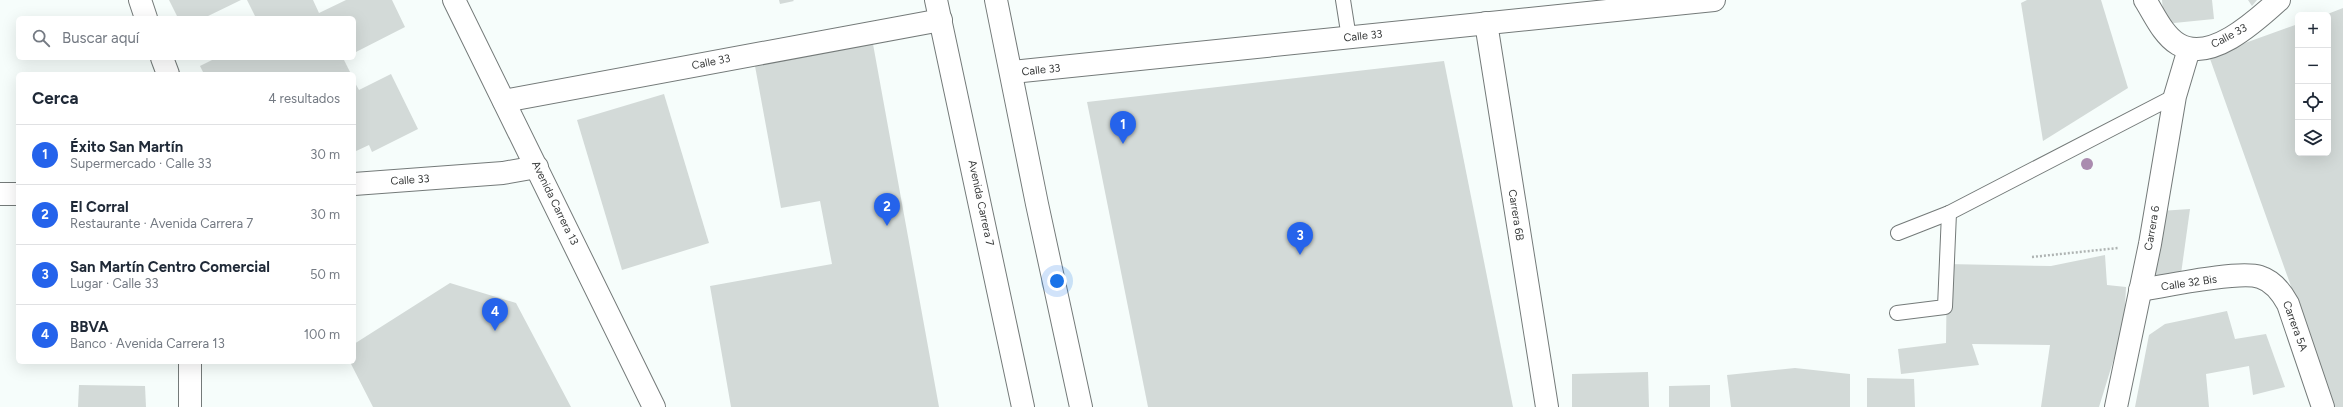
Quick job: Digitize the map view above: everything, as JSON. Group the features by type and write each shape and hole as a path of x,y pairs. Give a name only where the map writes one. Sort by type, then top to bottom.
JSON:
{"street":[{"path":"140,0 145,16"},
{"name":"Avenida Carrera 13","path":"454,0 654,407"},
{"path":"996,0 1012,72 1037,204 1081,407"},
{"name":"Calle 33","path":"1012,72 1349,38 1674,2 1714,0"},
{"path":"2145,0 2170,38 2189,49"},
{"name":"Calle 33","path":"2189,49 2208,47 2234,36 2255,21 2279,0"},
{"name":"Calle 33","path":"504,100 938,10"},
{"name":"Avenida Carrera 7","path":"938,10 1023,407"},
{"name":"Carrera 6B","path":"1486,23 1547,407"},
{"name":"Carrera 6","path":"2116,407 2150,244 2175,96 2189,49"},
{"path":"163,60 167,72"},
{"name":"Calle 33","path":"356,184 503,173 537,167"},
{"path":"0,194 16,194"},
{"name":"Calle 32 Bis","path":"2140,290 2237,276"},
{"name":"Carrera 5A","path":"2237,276 2261,277 2282,293 2288,304 2323,407"},
{"path":"190,364 190,407"}],"lane":[{"path":"1343,0 1349,38"},
{"path":"1898,233 1949,213 2175,96"},
{"path":"1897,313 1945,307 1949,213"}],"path":[{"path":"2032,257 2150,244"}],"building":[{"path":"169,0 241,0 208,16 177,16"},
{"path":"247,0 313,0 319,13 346,0 392,0 405,27 356,52 356,16 255,16"},
{"path":"779,0 793,0 794,1 780,4"},
{"path":"2027,0 2101,0 2128,88 2043,141 2021,3"},
{"path":"2162,0 2212,0 2214,19 2164,24"},
{"path":"2248,0 2257,0 2252,6"},
{"path":"2343,8 2343,407 2332,407 2324,379 2209,56 2295,25 2295,156 2331,156 2331,13"},
{"path":"873,44 939,407 731,407 710,286 832,264 820,201 781,208 755,66"},
{"path":"212,60 344,60 350,72 203,72 200,66"},
{"path":"1444,61 1513,407 1148,407 1087,102"},
{"path":"391,74 418,129 372,152 369,145 356,151 356,85 359,90"},
{"path":"664,94 709,243 622,270 577,120"},
{"path":"2190,209 2180,281 2150,286 2160,211"},
{"path":"2105,255 2107,285 2126,287 2124,326 2099,407 2041,407 2050,345 1972,344 1979,365 1901,374 1898,349 1946,343 1947,264 2051,266"},
{"path":"450,283 516,303 571,407 373,407 351,364 356,364 356,343"},
{"path":"2227,311 2235,339 2266,334 2285,387 2253,395 2249,366 2206,374 2209,407 2135,407 2149,335 2165,324"},
{"path":"1795,368 1850,374 1850,407 1731,407 1727,375"},
{"path":"1648,372 1649,407 1572,407 1572,374"},
{"path":"1867,378 1914,379 1915,407 1867,407"},
{"path":"79,385 145,386 146,407 78,407"},
{"path":"1710,385 1710,407 1669,407 1669,386"}],"place":[{"name":"Éxito San Martín","path":"1123,144"},
{"name":"El Corral","path":"887,226"},
{"name":"San Martín Centro Comercial","path":"1300,255"},
{"name":"BBVA","path":"495,331"}]}
